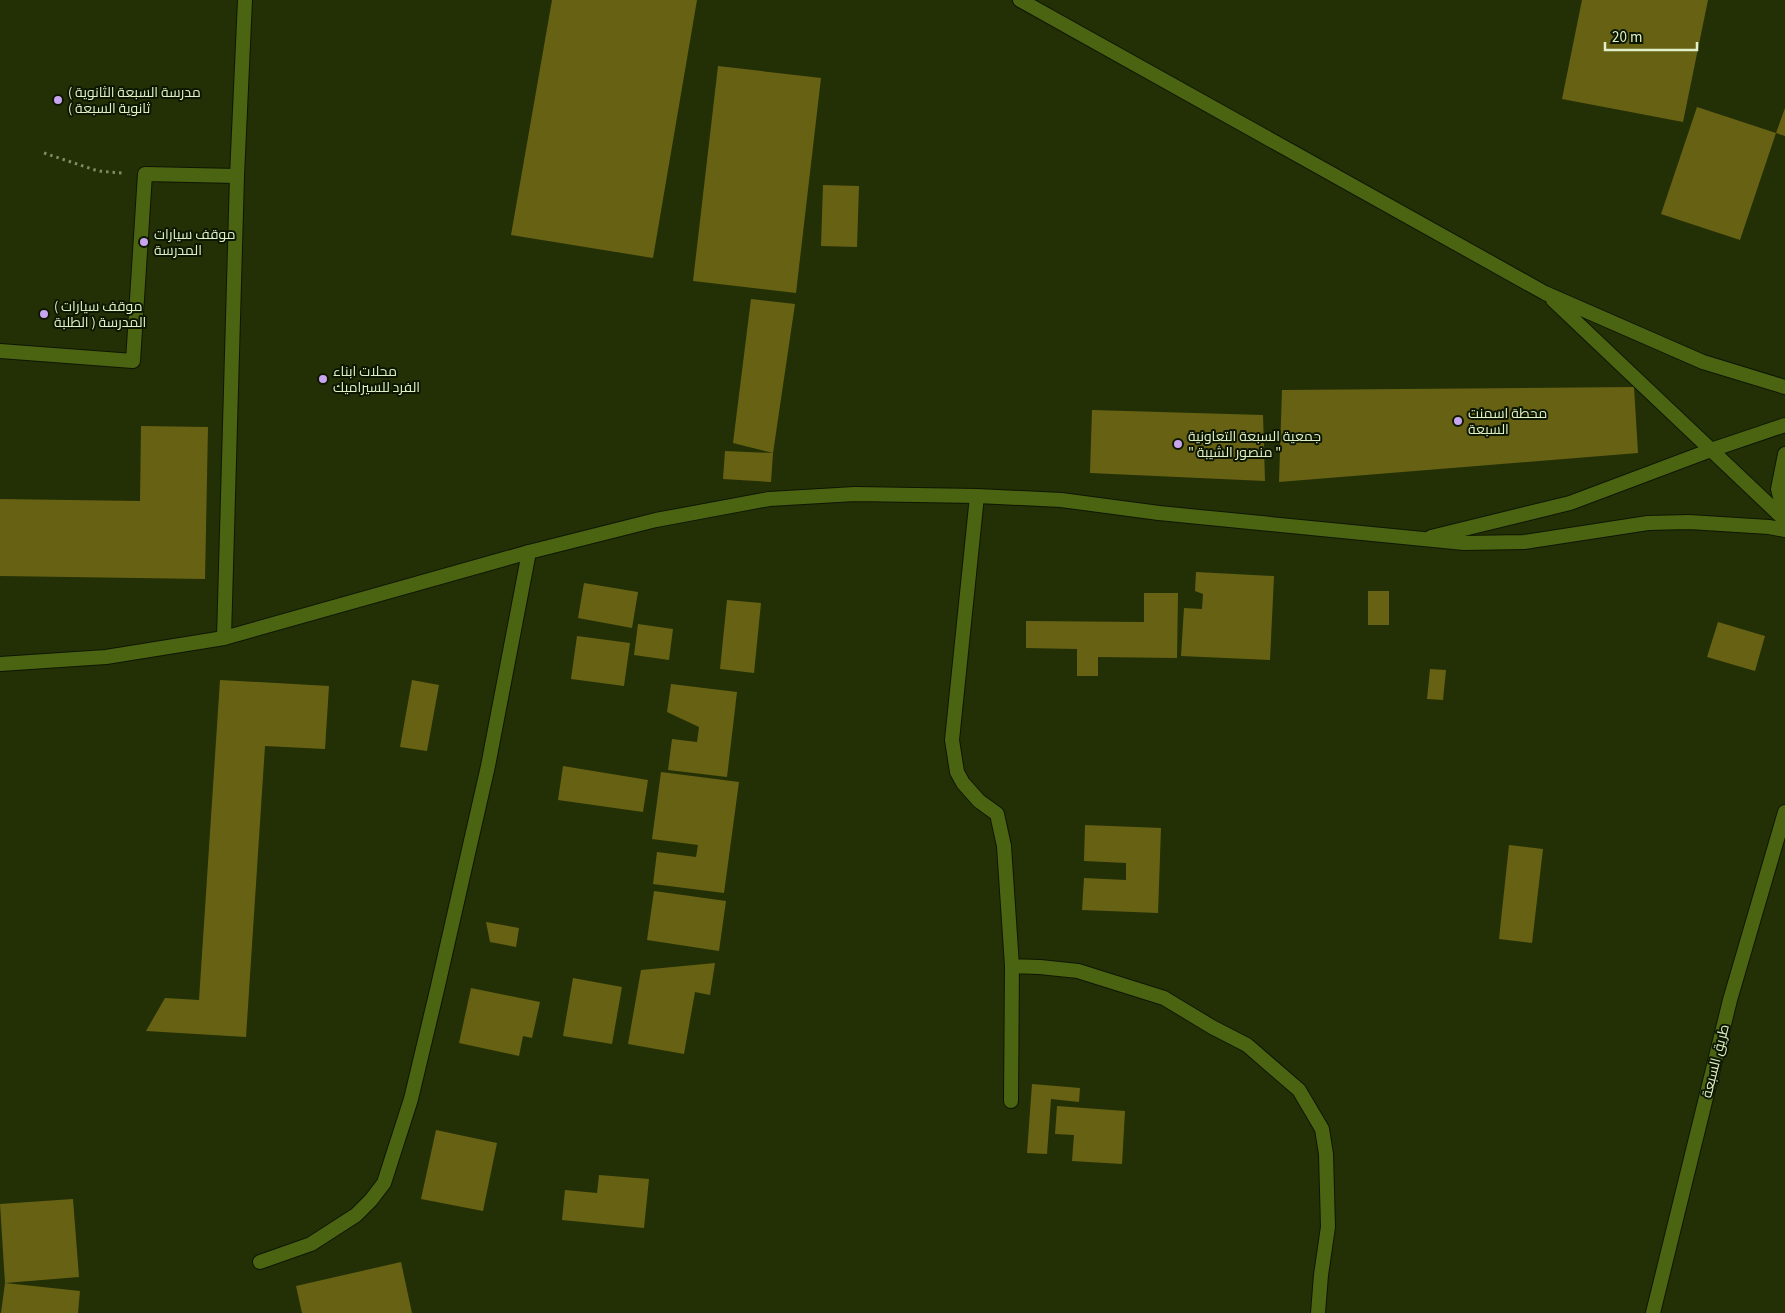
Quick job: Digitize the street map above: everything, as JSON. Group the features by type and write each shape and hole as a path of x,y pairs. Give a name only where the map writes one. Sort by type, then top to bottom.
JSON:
{"street":[{"path":"224,638 244,0"},
{"path":"1020,0 1545,293 1703,362 1785,387"},
{"path":"0,351 133,360 145,174 237,176"},
{"path":"1545,293 1785,518"},
{"path":"1418,540 1570,503 1785,424"},
{"path":"1785,454 1778,489 1785,518"},
{"path":"0,664 106,657 224,638 530,552 656,520 769,499 855,494 977,496 1061,500 1159,513 1418,540 1464,543 1524,542 1648,523 1689,522 1769,527 1785,530"},
{"path":"977,496 952,740 957,772 963,783 979,800 997,814 1004,846 1012,966 1012,1101"},
{"path":"260,1262 311,1244 356,1214 372,1200 384,1183 411,1099 437,990 488,766 530,552"},
{"name":"طريق السبعة","path":"1653,1313 1730,1000 1785,812"},
{"path":"1012,966 1040,967 1078,972 1164,998 1247,1046 1299,1090 1322,1129 1326,1154 1328,1227 1318,1313"}],"path":[{"path":"44,153 98,171 145,174"}],"building":[{"path":"552,0 697,0 653,258 511,235"},
{"path":"1582,0 1708,0 1683,122 1562,99"},
{"path":"718,66 821,78 796,293 693,281"},
{"path":"1697,107 1776,133 1740,240 1661,214"},
{"path":"1785,108 1785,136 1776,133"},
{"path":"823,185 859,186 857,247 821,246"},
{"path":"751,299 795,304 773,453 733,443"},
{"name":"محطة اسمنت السبعة","path":"1634,387 1638,453 1279,482 1282,390"},
{"name":"جمعية السبعة التعاونية \" منصور الشيبة \"","path":"1092,410 1263,415 1265,481 1090,473"},
{"path":"141,426 208,427 205,579 0,576 0,499 140,501"},
{"path":"725,451 773,453 771,482 723,479"},
{"path":"1196,572 1274,576 1270,660 1181,656 1184,608 1202,609 1203,594 1195,591"},
{"path":"584,583 638,592 632,628 578,618"},
{"path":"1368,591 1389,591 1389,625 1368,625"},
{"path":"1144,593 1178,593 1177,658 1098,657 1098,676 1077,676 1077,649 1026,648 1026,621 1144,622"},
{"path":"727,600 761,603 754,673 720,669"},
{"path":"1718,622 1765,636 1755,671 1707,657"},
{"path":"638,624 673,629 669,660 634,655"},
{"path":"577,636 630,643 624,686 571,679"},
{"path":"1430,669 1446,670 1443,700 1427,699"},
{"path":"220,680 329,686 325,749 265,746 246,1037 146,1031 165,998 199,1000"},
{"path":"412,680 439,685 427,751 400,747"},
{"path":"671,684 737,692 727,777 668,770 672,739 697,742 699,727 667,712"},
{"path":"563,766 648,780 643,812 558,800"},
{"path":"661,772 739,782 724,893 653,884 657,852 696,857 698,845 652,839"},
{"path":"1085,825 1161,828 1158,913 1082,910 1084,878 1126,880 1126,863 1084,861"},
{"path":"1509,845 1543,849 1532,943 1499,939"},
{"path":"654,891 726,901 719,951 647,940"},
{"path":"486,922 519,928 516,947 490,942"},
{"path":"715,963 710,995 695,992 684,1054 628,1044 641,970"},
{"path":"573,978 622,987 612,1044 563,1036"},
{"path":"471,988 540,1002 532,1038 523,1036 519,1056 459,1043"},
{"path":"1032,1084 1080,1088 1079,1102 1051,1099 1047,1154 1027,1153"},
{"path":"1057,1106 1125,1111 1122,1164 1072,1161 1074,1135 1055,1134"},
{"path":"436,1130 497,1143 483,1211 421,1199"},
{"path":"599,1175 649,1179 644,1228 562,1220 565,1190 597,1193"},
{"path":"73,1199 79,1277 5,1283 0,1204"},
{"path":"401,1262 412,1313 302,1313 296,1286"},
{"path":"5,1283 80,1291 78,1313 1,1313"}],"place":[{"name":"( مدرسة السبعة الثانوية ( ثانوية السبعة","path":"58,100"},
{"name":"موقف سيارات المدرسة","path":"144,242"},
{"name":"( موقف سيارات المدرسة ( الطلبة","path":"44,314"},
{"name":"محلات ابناء الفرد للسيراميك","path":"323,379"},
{"name":"محطة اسمنت السبعة","path":"1458,421"},
{"name":"جمعية السبعة التعاونية \" منصور الشيبة \"","path":"1178,444"}]}
